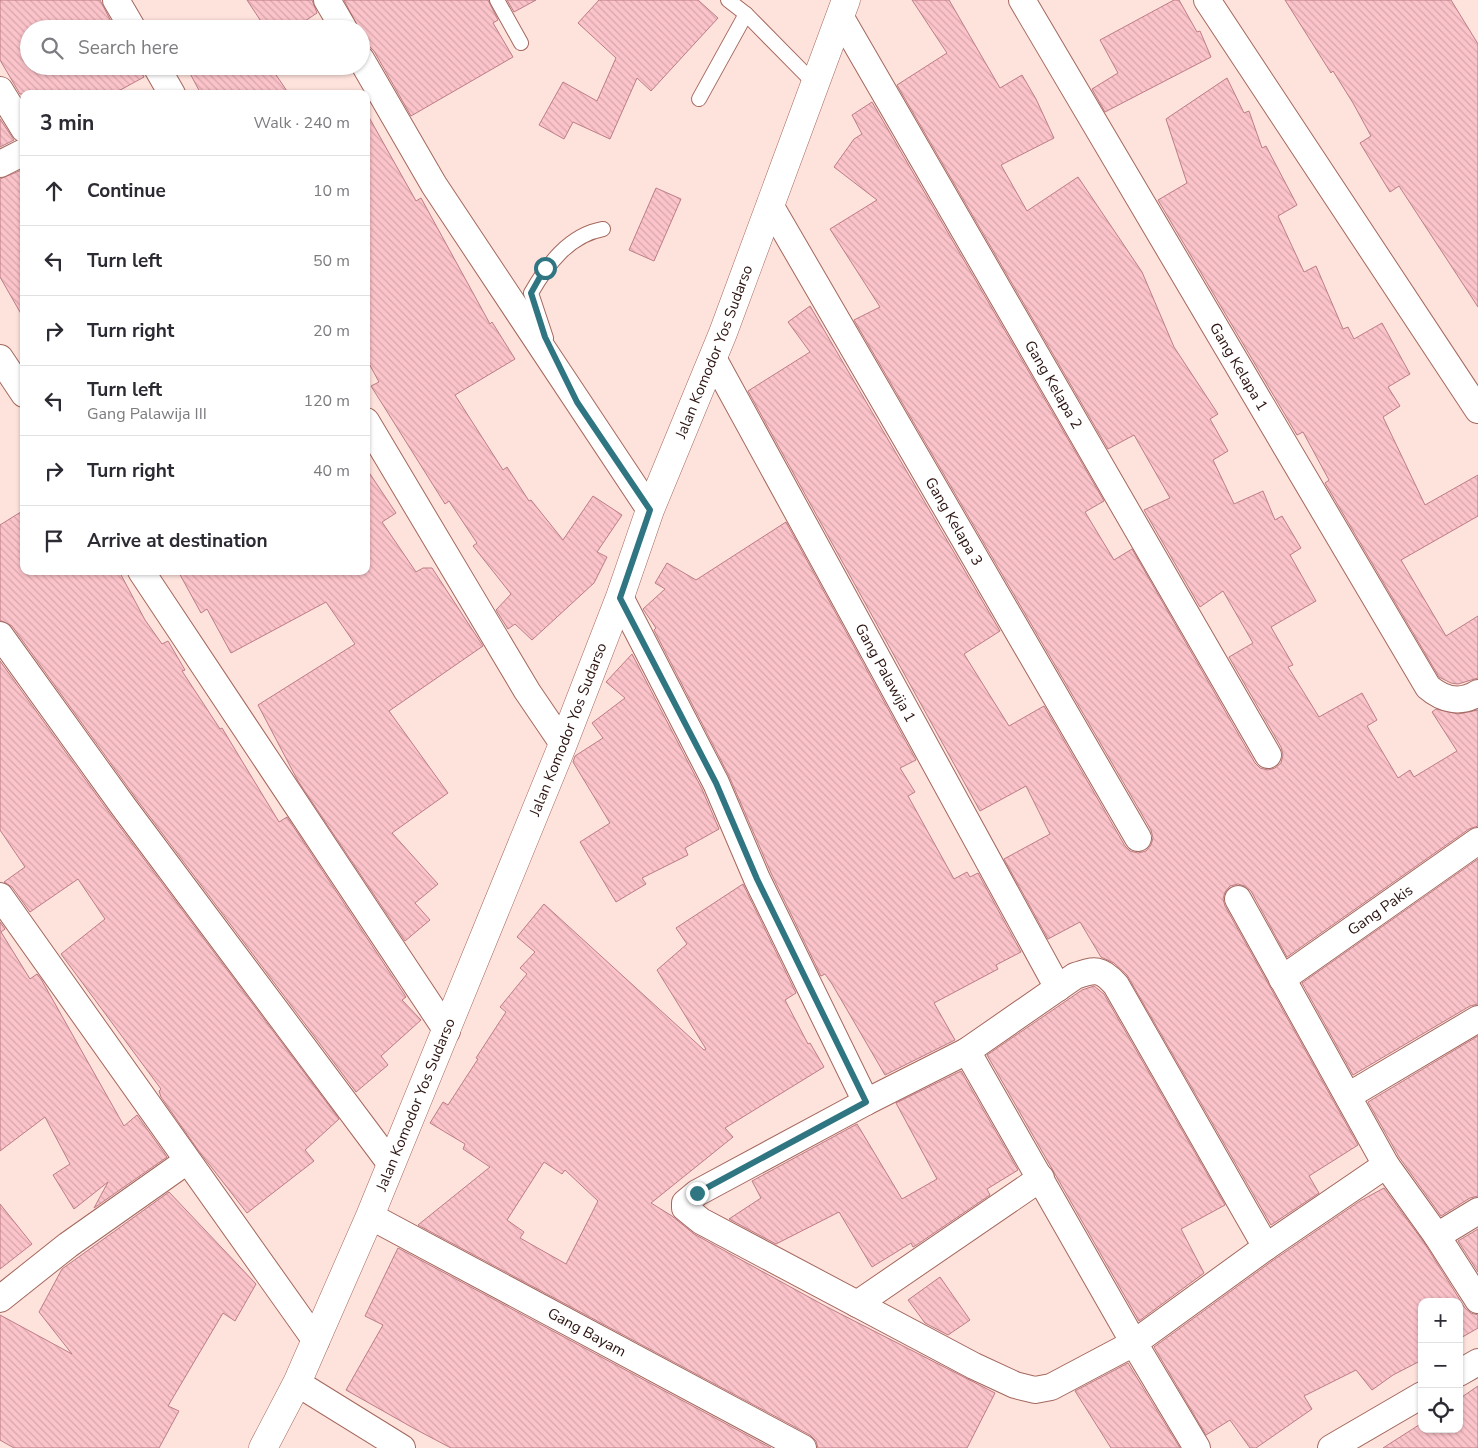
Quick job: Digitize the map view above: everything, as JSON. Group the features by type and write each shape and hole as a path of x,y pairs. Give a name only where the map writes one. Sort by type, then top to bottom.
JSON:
{"street":[{"path":"116,0 128,20"},
{"path":"327,0 339,20"},
{"name":"Gang Kelapa 1","path":"1022,0 1428,687 1440,696 1456,700 1478,693"},
{"path":"1207,0 1478,410"},
{"name":"Jalan Komodor Yos Sudarso","path":"263,1448 297,1383 370,1216 390,1163 563,744 620,598 650,510 713,358 843,8"},
{"name":"Gang Kelapa 2","path":"843,8 1268,755"},
{"path":"370,75 434,185 650,510"},
{"path":"0,90 20,122"},
{"path":"0,164 20,154"},
{"name":"Gang Kelapa 3","path":"770,206 1138,838"},
{"path":"0,358 20,388"},
{"name":"Gang Palawija 1","path":"713,358 1058,988"},
{"path":"370,428 527,691 563,744"},
{"path":"144,575 446,1031"},
{"path":"620,598 716,783 757,879 866,1102"},
{"path":"0,635 123,806 390,1163"},
{"name":"Gang Pakis","path":"1282,978 1478,841"},
{"path":"0,896 187,1162 316,1341"},
{"path":"1238,899 1386,1165 1438,1236 1478,1300"},
{"path":"1266,1246 1116,985 1106,974 1090,970 1074,976 967,1051 866,1102 690,1196 685,1203 685,1208 690,1214 701,1221 974,1366 1015,1385 1035,1390 1051,1387 1134,1343 1266,1246 1386,1165"},
{"path":"1348,1096 1478,1019"},
{"path":"967,1051 1134,1343 1197,1448"},
{"path":"0,1299 68,1245 187,1162"},
{"path":"857,1304 1041,1178"},
{"path":"1438,1236 1478,1211"},
{"name":"Gang Bayam","path":"370,1216 803,1448"},
{"path":"1463,1371 1478,1362"},
{"path":"297,1383 402,1448"},
{"path":"1331,1448 1418,1397"}],"lane":[{"path":"497,0 522,43"},
{"path":"728,0 746,14 815,84"},
{"path":"699,99 746,14"},
{"path":"577,402 545,337 531,293 554,257 589,231 603,229"}],"building":[{"path":"0,0 100,0 110,20 20,20 20,75 143,75 144,77 120,90 20,90 20,94 0,60"},
{"path":"247,0 312,0 317,13 306,20 260,20"},
{"path":"344,0 488,0 498,20 493,23 513,57 411,116 370,47 370,20 354,20"},
{"path":"507,0 536,0 514,12"},
{"path":"599,0 698,0 718,18 651,91 637,78 610,139 573,122 564,139 539,125 563,82 597,101 616,58 578,23"},
{"path":"912,0 949,0 1000,88 1022,75 1036,99 1054,138 1001,165 1027,211 1078,177 1142,272 1174,347 1218,414 1210,419 1228,451 1213,460 1234,504 1263,491 1275,520 1282,516 1301,548 1290,555 1316,601 1271,627 1293,665 1288,667 1319,717 1362,693 1377,720 1367,726 1398,778 1410,770 1414,777 1457,751 1432,712 1436,709 1458,714 1478,710 1478,826 1469,829 1287,957 1251,891 1245,886 1238,884 1230,886 1225,892 1223,899 1225,906 1358,1145 1309,1176 1319,1193 1271,1225 1127,975 1114,963 1101,957 1080,922 1048,939 1004,859 1050,834 1026,786 980,811 748,391 810,352 788,322 810,306 1000,631 964,654 1009,726 1044,706 1125,846 1130,851 1138,853 1146,851 1151,845 1153,838 1151,830 854,320 880,307 830,229 877,200 834,167 854,139 862,134 852,115 872,102 1104,501 1085,512 1114,560 1132,549 1255,763 1260,768 1268,770 1275,768 1281,763 1283,755 1281,747 1229,657 1253,643 1223,591 1200,607 1144,510 1170,498 1134,435 1108,449 897,85 947,53"},
{"path":"1174,0 1179,0 1197,32 1200,31 1211,57 1105,112 1092,89 1118,73 1100,40"},
{"path":"1285,0 1451,0 1478,44 1478,307 1399,186 1390,192 1360,143 1371,136 1353,103 1333,71 1331,73"},
{"path":"191,75 276,75 286,90 199,90"},
{"path":"1227,78 1244,113 1249,111 1262,148 1266,146 1297,205 1278,216 1304,272 1316,266 1343,329 1348,327 1354,339 1382,323 1410,374 1388,387 1400,406 1383,417 1425,505 1478,475 1478,516 1401,560 1446,636 1478,616 1478,678 1458,684 1439,677 1325,483 1329,480 1303,432 1297,435 1158,200 1187,183 1166,119"},
{"path":"0,119 14,140 0,147"},
{"path":"370,119 416,201 421,198 490,324 492,322 515,359 455,395 503,470 507,467 529,501 531,500 563,540 593,496 622,515 597,552 607,557 594,583 532,640 515,624 508,629 496,610 511,594 473,546 477,543 449,501 445,504 371,386 379,382 370,365"},
{"path":"20,171 20,312 0,277 0,179"},
{"path":"656,188 681,199 654,261 629,250"},
{"path":"370,474 396,513 382,522 416,572 423,568 432,568 483,646 389,711 448,793 392,833 438,884 415,903 430,920 405,941 298,781 258,705 355,644 326,602 231,653 207,609 201,613 180,575 370,575"},
{"path":"20,512 20,575 121,575 145,620 162,644 168,641 185,670 182,671 220,729 222,728 279,822 287,817 406,997 402,1000 421,1020 381,1056 388,1065 356,1092 135,797 12,626 0,620 0,525"},
{"path":"786,522 916,760 900,768 915,792 908,796 954,879 967,872 970,877 978,873 1021,952 996,965 998,969 934,1003 955,1040 885,1075 832,984 825,974 821,976 771,873 729,776 654,630 656,628 643,609 665,589 655,583 667,563 696,580"},
{"path":"632,654 702,789 719,829 685,848 688,855 642,878 646,884 616,902 580,842 610,823 573,762 575,756 603,738 592,723 625,698 606,682"},
{"path":"0,661 111,815 339,1119 305,1150 314,1161 247,1213 198,1150 161,1097 159,1091 161,1089 61,954 105,919 78,879 30,912 12,887 4,882 25,867 0,830"},
{"path":"1478,859 1478,1004 1470,1006 1353,1075 1302,983"},
{"path":"743,884 796,993 785,1000 808,1044 810,1043 824,1067 725,1128 733,1137 651,1203 672,1216 694,1234 827,1307 995,1393 967,1448 818,1448 816,1441 810,1435 418,1225 490,1167 463,1149 465,1144 430,1123 443,1102 448,1105 478,1059 476,1058 506,1012 500,1007 527,974 520,968 535,952 517,937 544,904 704,1050 706,1049 657,970 687,944 676,928","holes":["544,1162 562,1174 565,1170 598,1201 566,1264 520,1238 524,1232 507,1220"]},
{"path":"0,922 5,929 1,932 30,979 37,974 41,979 124,1126 137,1115 167,1157 94,1208 108,1182 74,1209 53,1175 70,1164 45,1117 0,1151"},
{"path":"1094,986 1104,994 1225,1205 1181,1229 1204,1273 1139,1321 987,1055 1082,990"},
{"path":"1478,1036 1478,1196 1470,1198 1441,1216 1399,1157 1368,1102"},
{"path":"961,1071 1018,1170 987,1189 990,1195 915,1246 913,1247 911,1243 872,1267 839,1212 776,1244 729,1219 761,1198 752,1181 857,1124 902,1199 937,1179 896,1103"},
{"path":"1384,1188 1425,1244 1459,1298 1418,1298 1418,1362 1393,1375 1372,1390 1356,1370 1304,1396 1312,1409 1256,1448 1250,1448 1230,1420 1206,1435 1154,1347 1275,1259 1360,1201"},
{"path":"169,1192 256,1284 235,1321 223,1313 168,1406 179,1411 159,1448 14,1448 0,1440 0,1315 72,1354 39,1312 62,1269"},
{"path":"0,1204 32,1244 0,1269"},
{"path":"1478,1229 1478,1272 1458,1241"},
{"path":"398,1248 771,1448 451,1448 415,1429 346,1390 383,1325 365,1316"},
{"path":"940,1277 970,1320 948,1335 925,1323 908,1300"},
{"path":"1463,1305 1471,1313 1478,1315 1478,1328 1463,1337"},
{"path":"1128,1363 1180,1448 1111,1448 1075,1391"},
{"path":"1478,1386 1478,1448 1383,1448 1418,1426 1418,1433 1463,1433 1463,1396"}],"route":[{"path":"545,268 531,293 545,337 577,402 650,510 620,598 716,783 746,849 757,879 866,1102 697,1193"}]}
